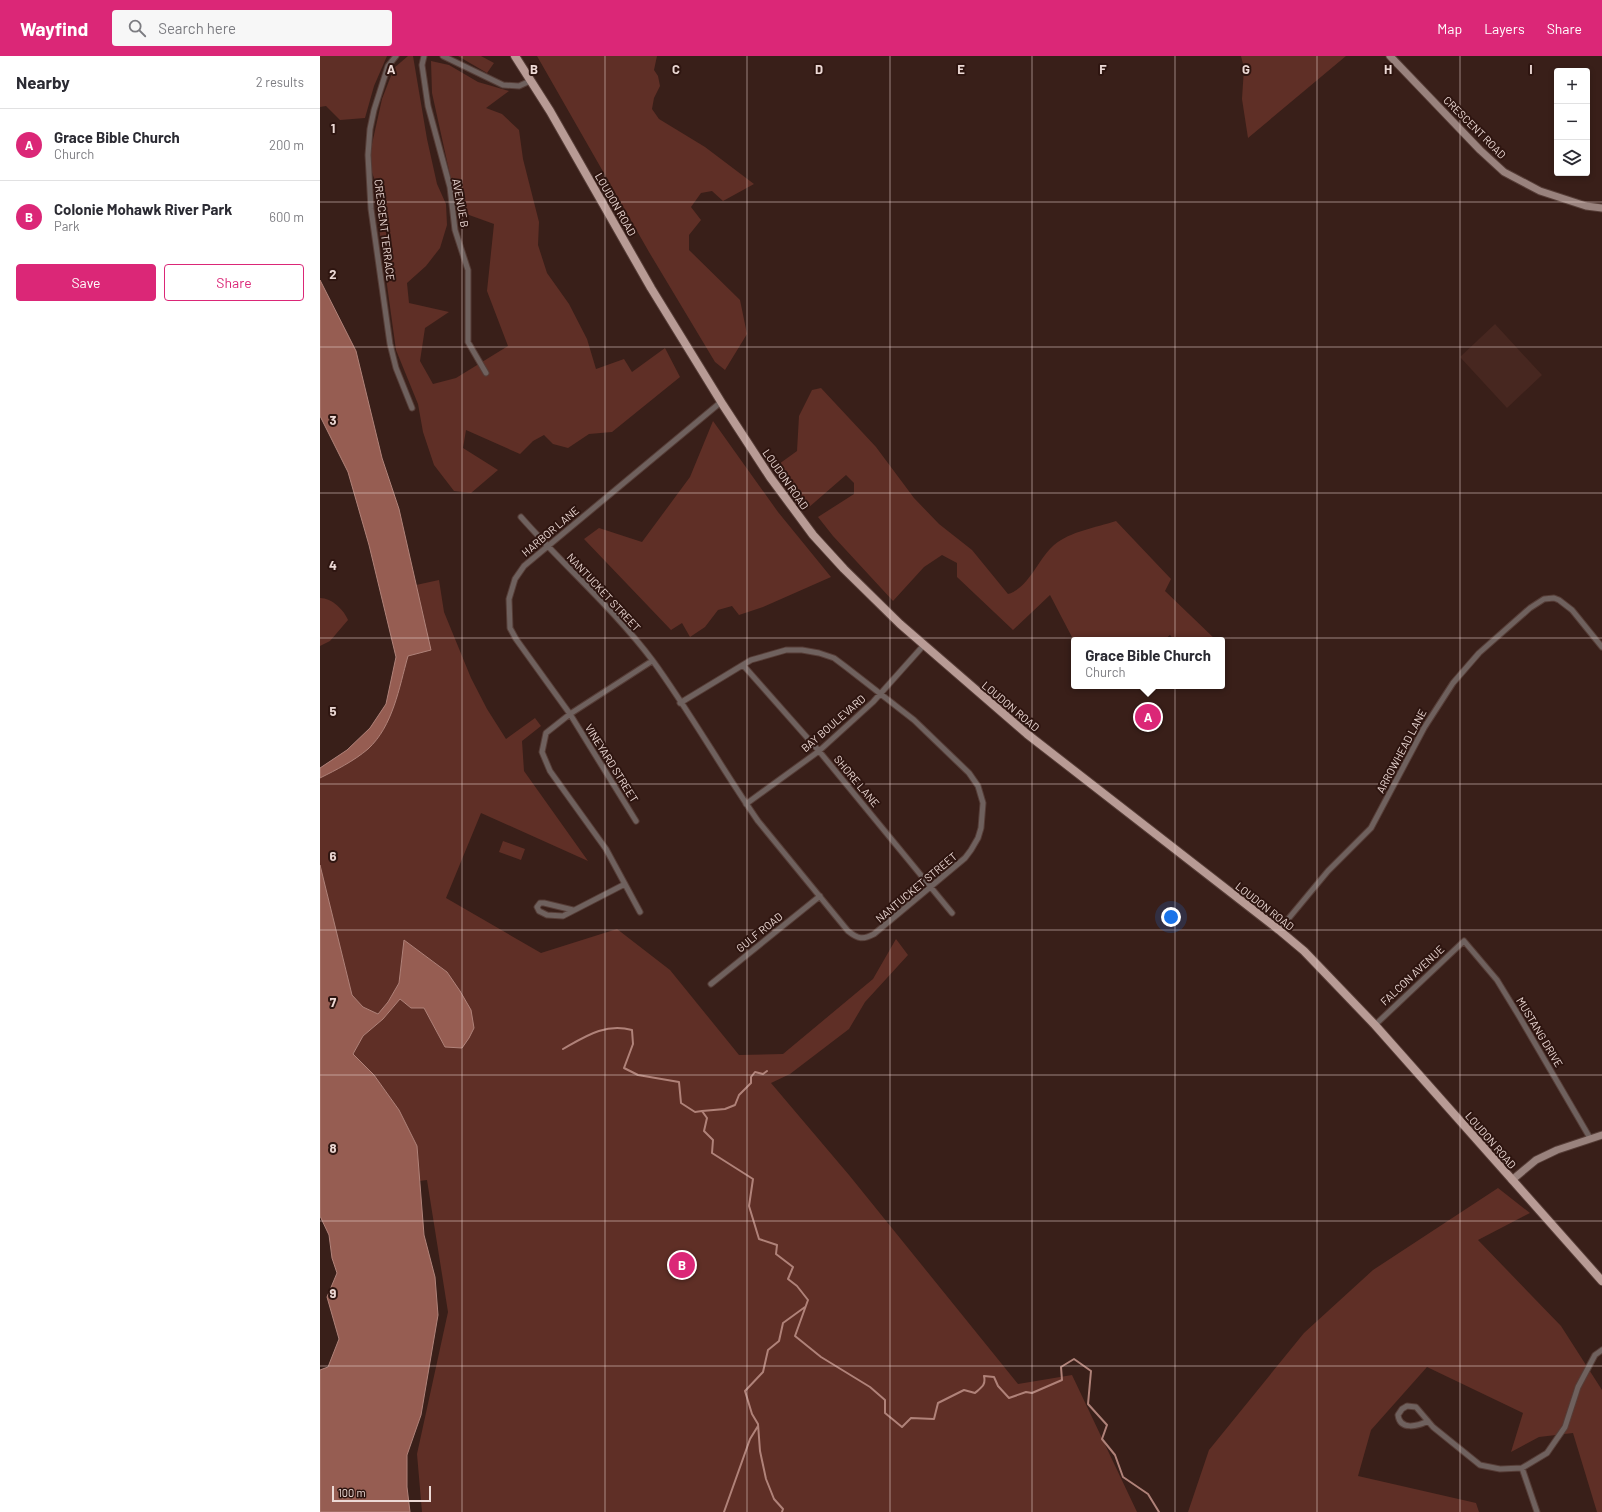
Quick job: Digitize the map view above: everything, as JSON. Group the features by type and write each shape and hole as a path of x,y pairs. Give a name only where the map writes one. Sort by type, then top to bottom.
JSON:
{"main road":[{"name":"LOUDON ROAD","path":"515,56 550,110 651,288 721,402 764,468 813,534 844,569 923,646 1027,734 1279,930 1310,958 1375,1025 1602,1281"}],"street":[{"name":"CRESCENT TERRACE","path":"396,56 388,66 374,110 370,129 368,172 390,344 396,368 412,408"},
{"name":"AVENUE B","path":"424,56 422,65 428,106 450,187 455,230 468,270 470,307 468,342 486,373"},
{"path":"443,56 503,85 519,86 530,81"},
{"name":"CRESCENT ROAD","path":"1390,56 1480,150 1504,172 1540,191 1586,206 1602,208"},
{"name":"HARBOR LANE","path":"570,714 516,639 510,628 509,599 515,579 524,566 547,546 721,402"},
{"name":"NANTUCKET STREET","path":"521,517 547,546 618,618 652,661 746,804 771,838 848,931 855,937 866,939 874,934 965,858 978,838 983,816 981,794 974,780 962,766 914,720 834,658 819,653 802,650 786,650 764,656 743,665 680,703"},
{"name":"ARROWHEAD LANE","path":"1279,930 1328,871 1371,828 1424,728 1453,683 1479,653 1530,608 1544,600 1554,598 1559,600 1572,610 1602,647"},
{"name":"BAY BOULEVARD","path":"746,804 819,751 880,694 923,646"},
{"path":"640,912 606,848 550,771 542,752 546,733 570,714 652,661"},
{"name":"SHORE LANE","path":"743,665 819,751 952,912"},
{"name":"VINEYARD STREET","path":"570,714 636,822"},
{"path":"573,910 544,903 540,903 537,907 539,911 557,916 563,916 625,884"},
{"name":"GULF ROAD","path":"711,984 820,896"},
{"name":"FALCON AVENUE","path":"1375,1025 1464,941"},
{"name":"MUSTANG DRIVE","path":"1464,941 1497,980 1590,1138"},
{"path":"1512,1180 1536,1160 1557,1150 1602,1135"},
{"path":"1428,1421 1407,1426 1402,1424 1398,1415 1402,1409 1407,1406 1416,1407 1449,1441 1480,1465 1500,1469 1522,1468 1547,1453 1565,1427 1578,1387 1595,1355 1602,1350"},
{"path":"1522,1468 1537,1512"}],"shaded area":[{"path":"320,56 387,56 374,86 365,118 340,120 326,106 320,107"},
{"path":"408,56 413,56 427,139 437,184 446,204 447,225 440,248 426,266 407,283 409,303 449,312 425,328 420,361 433,384 456,378 508,346 487,291 494,224 458,211 432,93 431,61 449,65 478,82 509,91 486,108 502,114 519,130 523,159 539,222 538,245 547,273 569,304 587,339 596,369 624,359 632,372 665,348 680,377 612,432 589,434 568,448 553,444 544,435 533,441 520,454 466,430 463,448 498,470 471,493 454,491 434,465 423,432 418,404 396,350 376,205 376,183 368,162 382,99 394,68"},
{"path":"458,56 481,56 494,63 487,73"},
{"path":"537,56 657,56 654,70 658,76 660,86 654,98 652,109 659,119 705,147 754,184 723,201 712,191 701,193 691,207 701,220 689,235 689,250 740,300 747,334 725,370 715,362 649,252"},
{"path":"1241,56 1346,56 1248,138 1242,99 1244,68"},
{"path":"320,280 356,351 382,458 399,509 431,650 408,656 394,706 384,729 377,740 357,757 320,778 320,768 347,750 370,728 386,704 396,657 369,545 348,472 320,416"},
{"path":"1495,324 1542,375 1507,408 1460,357"},
{"path":"821,388 876,447 914,498 939,524 972,550 1008,594 1015,591 1028,580 1048,551 1061,540 1084,530 1116,521 1171,579 1165,591 1213,637 1172,637 1170,635 1168,637 1072,637 1050,595 1013,630 957,577 957,563 942,555 924,567 893,601 833,536 818,517 854,494 854,483 846,475 808,508 779,464 797,451 799,416 812,390"},
{"path":"713,421 778,512 831,577 763,607 739,615 732,606 718,610 705,627 690,637 682,623 671,630 584,539 599,528 642,542 690,477"},
{"path":"439,580 444,612 471,678 487,709 506,739 535,718 541,726 522,741 524,771 588,861 481,813 446,898 541,953 617,929 670,970 739,1055 783,1054 873,979 896,939 908,955 865,1002 849,1029 790,1074 771,1083 849,1175 1018,1384 1072,1375 1137,1512 422,1512 417,1454 448,1312 427,1180 419,1181 417,1146 399,1110 374,1075 353,1054 363,1036 383,1019 400,999 411,1008 424,1008 445,1047 474,1028 470,1010 447,972 404,940 399,983 388,1002 378,1014 363,1007 352,995 320,865 320,778 343,766 379,736 420,607 416,585"},
{"path":"320,598 329,600 337,605 344,612 348,620 330,641 320,646"},
{"path":"503,841 525,849 521,860 499,852"},
{"path":"320,865 352,995 363,1007 378,1014 388,1002 399,983 404,940 447,972 471,1010 474,1028 462,1048 445,1047 424,1008 411,1008 400,999 383,1019 363,1036 353,1054 374,1075 399,1110 417,1146 424,1235 435,1277 438,1315 421,1415 407,1455 407,1487 410,1512 320,1512 320,1370 328,1367 339,1339 327,1297 337,1273 332,1258 329,1235 320,1216"},
{"path":"1498,1188 1530,1213 1478,1240 1561,1326 1602,1390 1602,1512 1597,1512 1573,1433 1539,1437 1511,1452 1523,1413 1427,1367 1371,1430 1358,1476 1476,1503 1479,1512 1188,1512 1209,1450 1304,1333 1373,1270"}],"waterway":[{"path":"563,1049 596,1032 613,1028 632,1030 633,1044 624,1068 638,1075 679,1082 681,1103 695,1112 702,1111 707,1118 704,1131 713,1140 712,1153 753,1179 749,1206 759,1239 777,1245 776,1254 793,1267 788,1279 797,1286 808,1300 795,1336 821,1357 870,1387 885,1400 885,1413 902,1427 911,1418 934,1419 938,1403 964,1390 975,1393 984,1384 984,1376 994,1377 998,1386 1009,1398 1026,1392 1032,1393 1062,1380 1061,1367 1074,1359 1091,1371 1088,1404 1107,1425 1102,1439 1115,1455 1123,1477 1148,1494 1159,1512"},
{"path":"702,1111 725,1109 735,1105 739,1095 751,1083 751,1077 755,1072 763,1074 767,1071"},
{"path":"782,1512 783,1509 774,1499 766,1479 760,1451 758,1424 752,1414 745,1391 763,1372 768,1350 779,1341 783,1323 805,1307"},
{"path":"724,1512 750,1439 758,1426"}],"place":[{"name":"Grace Bible Church","path":"1148,717"},
{"name":"Colonie Mohawk River Park","path":"682,1265"}]}
